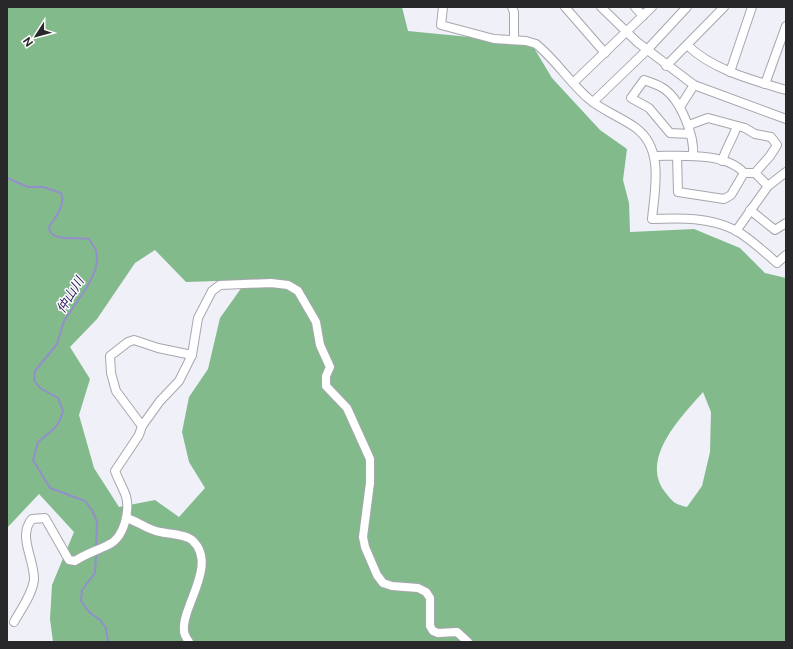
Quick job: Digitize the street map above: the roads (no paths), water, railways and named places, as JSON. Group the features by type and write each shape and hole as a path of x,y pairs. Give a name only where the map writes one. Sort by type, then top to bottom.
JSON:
{"street":[{"path":"443,7 441,25 494,39 514,40 536,44 593,102 636,128 648,140 655,156 652,219 694,218 714,222 736,231 777,263 786,255"},
{"path":"512,7 514,12 514,40"},
{"path":"565,7 605,53"},
{"path":"601,7 626,33 666,66 694,85 786,119"},
{"path":"635,7 643,16"},
{"path":"574,82 652,7"},
{"path":"593,102 647,50 687,7"},
{"path":"666,66 724,7"},
{"path":"730,72 752,7"},
{"path":"766,84 786,26"},
{"path":"687,45 695,53 730,72 786,90"},
{"path":"690,134 670,133 649,108 631,98 644,80 662,87 680,107 689,125 694,146 693,156"},
{"path":"680,107 694,85"},
{"path":"689,125 708,118 737,126 755,134 771,137 776,144 770,156 755,173"},
{"path":"722,161 726,148 734,136 737,126"},
{"path":"655,156 693,156 722,161 738,166 744,173 755,173 768,186"},
{"path":"677,156 678,192 724,200 731,195 744,173"},
{"path":"736,231 768,186 784,177"},
{"path":"750,210 775,230 786,223"},
{"path":"14,622 33,587 34,578 26,529 32,519 45,518 64,555 69,560 75,561 85,554 109,545 118,539 126,518 126,496 115,471 139,435 142,426 160,401 179,381 192,354 197,335 198,318 212,291 220,285 271,283 288,285 298,291 316,322 320,345 329,361 330,367 326,376 326,386 347,408 370,459 369,496 363,537 365,547 377,575 383,583 392,586 418,588 426,592 430,598 430,626 433,631 438,633 457,632 468,642"},
{"path":"142,426 116,391 111,373 110,356 128,342 134,340 158,348 192,354"},
{"path":"126,518 158,532 191,539 198,548 201,560 200,581 185,620 184,631 189,642"}],"waterway":[{"name":"仲山川","path":"7,178 28,187 43,187 61,193 61,206 49,227 50,232 53,235 62,238 89,239 96,250 97,261 95,271 87,287 64,321 57,344 35,371 34,380 40,388 58,398 63,411 55,428 38,442 33,460 50,488 85,501 92,510 97,522 96,547"},
{"name":"仲山川","path":"96,554 95,573 82,590 81,601 89,612 100,620 106,628 108,642"}]}
